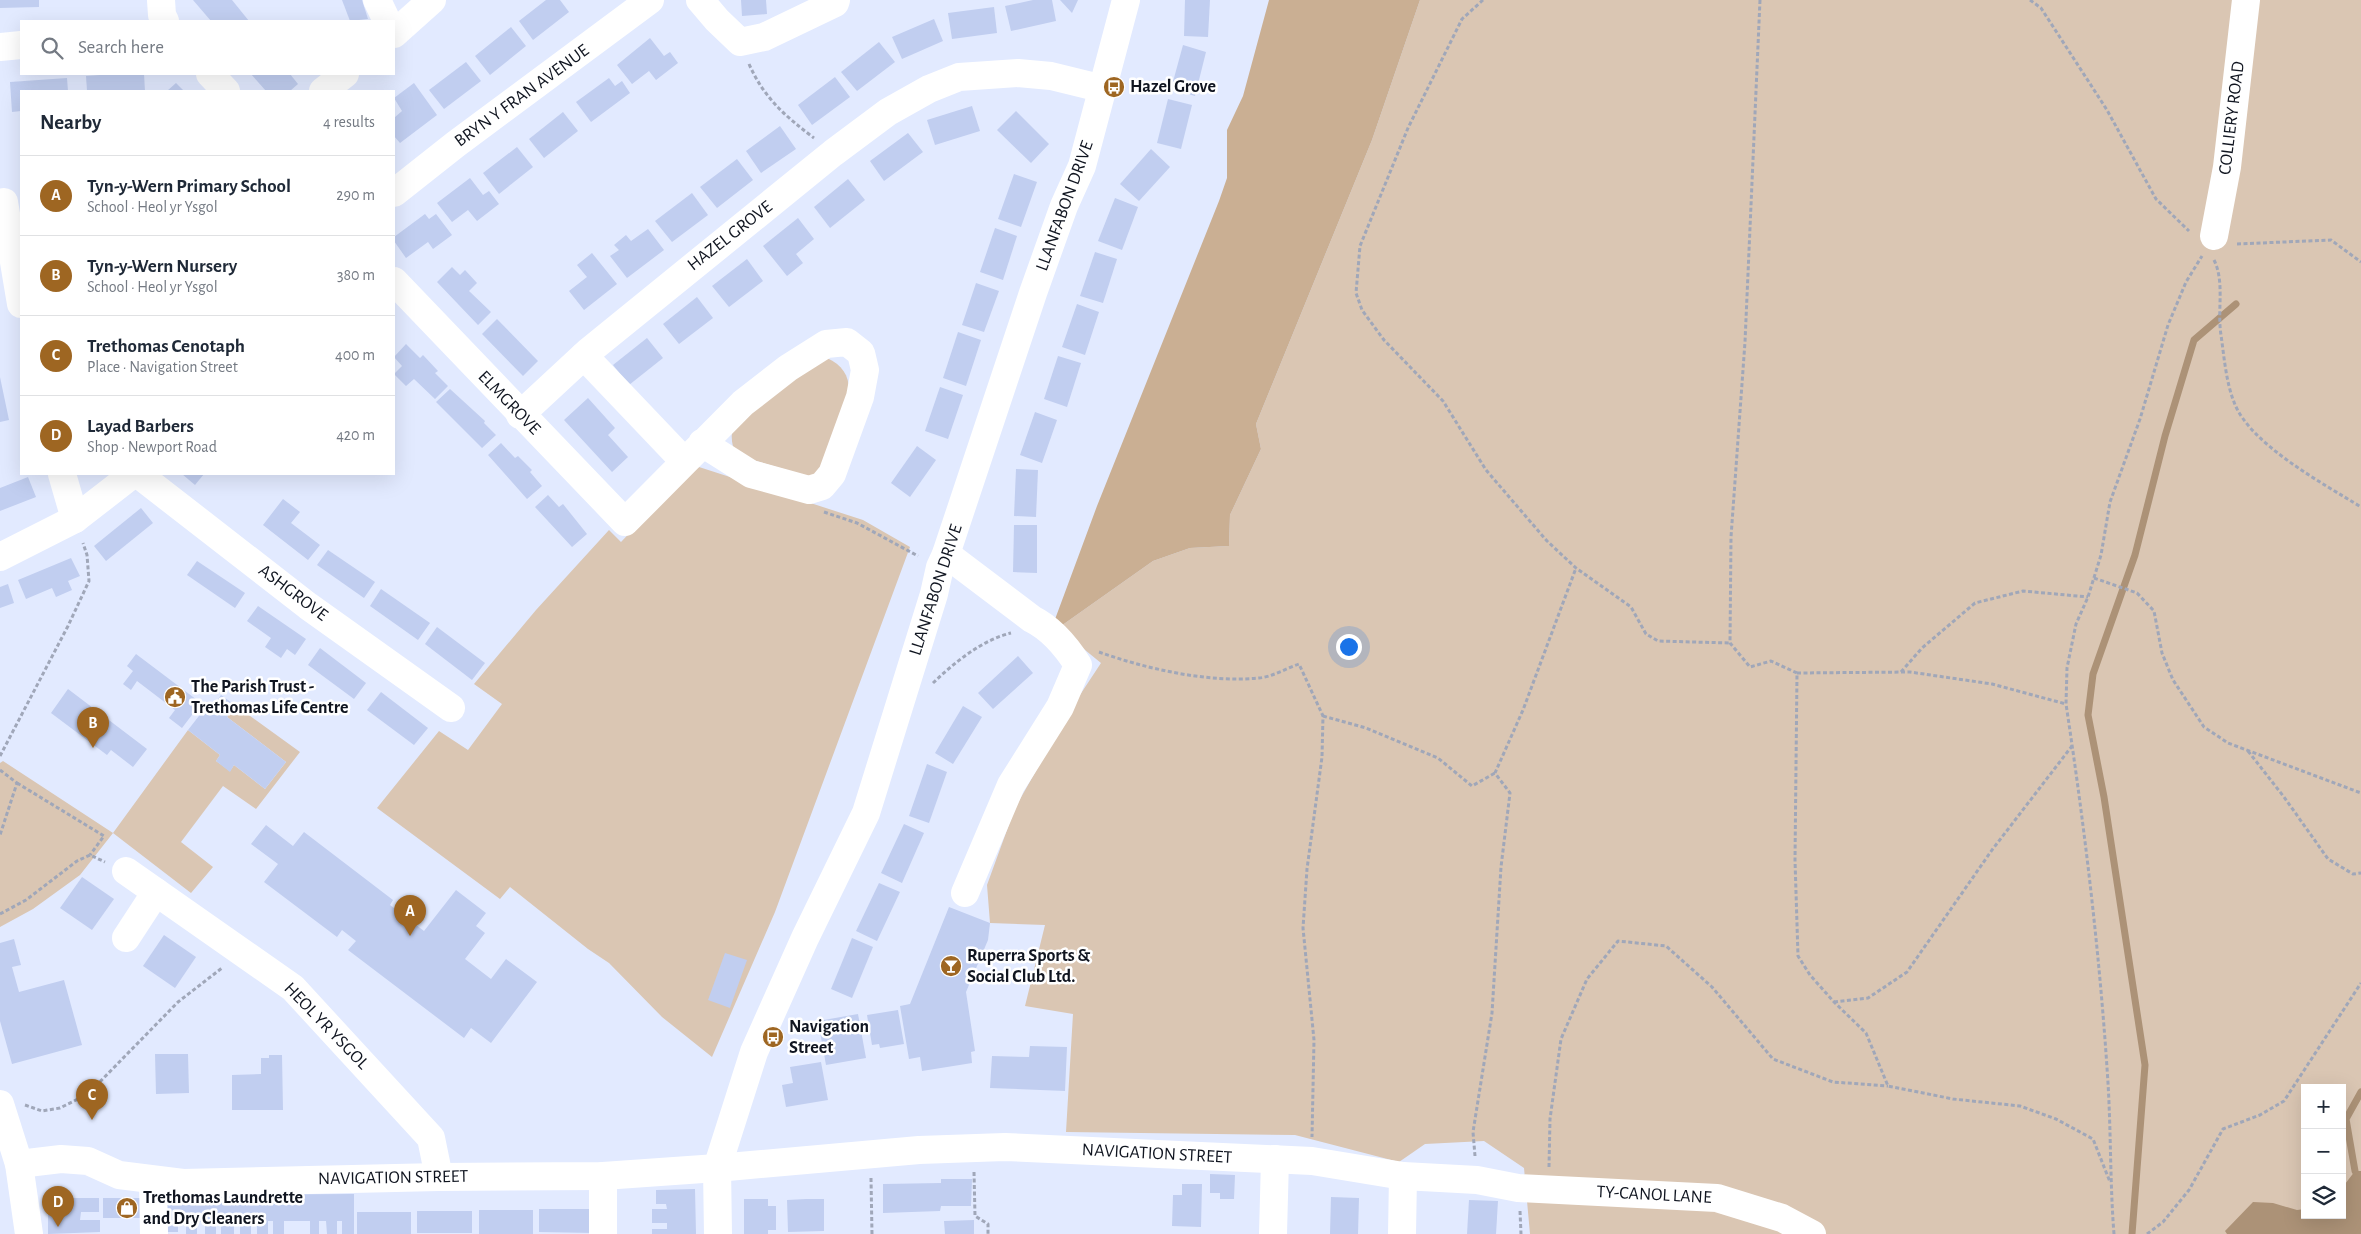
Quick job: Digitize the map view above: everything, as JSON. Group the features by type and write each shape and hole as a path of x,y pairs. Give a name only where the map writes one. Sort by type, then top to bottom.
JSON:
{"street":[{"path":"161,0 162,15 164,20"},
{"path":"377,0 387,20"},
{"path":"395,33 432,0"},
{"name":"BRYN Y FRAN AVENUE","path":"395,192 456,144 650,0"},
{"path":"708,10 740,42 764,37 835,3 836,0"},
{"name":"LLANFABON DRIVE","path":"718,1234 717,1168 754,1052 805,938 866,813 934,594 940,567 946,554 1033,293 1064,206 1082,166 1126,0"},
{"name":"COLLIERY ROAD","path":"2211,242 2227,167 2246,0"},
{"path":"0,47 20,45"},
{"name":"HAZEL GROVE","path":"520,415 584,356 833,153 888,112 929,89 959,77 1018,73 1051,76 1104,88"},
{"path":"211,75 225,90"},
{"path":"324,90 344,75"},
{"path":"4,202 20,298"},
{"name":"ELMGROVE","path":"395,282 520,415 625,522 693,452"},
{"path":"584,356 693,452 751,474 809,490 822,486 832,474 860,397 865,370 861,353 847,342 826,344 788,368 743,403 693,452"},
{"path":"62,475 75,519"},
{"path":"0,557 75,519 132,475"},
{"name":"ASHGROVE","path":"139,475 308,606 451,708"},
{"path":"946,554 1024,614 1043,625 1067,647 1078,665 1060,707 1012,785 965,893"},
{"name":"HEOL YR YSGOL","path":"126,871 293,988 431,1138 439,1177"},
{"path":"126,938 156,892"},
{"path":"1,1107 18,1164 29,1234"},
{"name":"NAVIGATION STREET","path":"18,1164 61,1159 88,1162 120,1175 182,1184 439,1177 603,1176 870,1154 1005,1147 1312,1161 1403,1176 1477,1180 1518,1188"},
{"path":"1272,1234 1275,1160"},
{"path":"603,1176 603,1234"},
{"path":"1402,1234 1403,1176"},
{"path":"153,1181 154,1234"},
{"name":"TY-CANOL LANE","path":"1518,1188 1717,1198 1782,1218 1812,1234"}],"path":[{"path":"1483,0 1462,19 1408,128 1360,246 1356,292 1362,310 1384,340 1443,401 1486,470 1547,541 1576,568 1631,607 1646,634 1658,642 1730,643"},
{"path":"1760,0 1745,342 1732,537 1730,643 1750,667 1771,662 1797,673 1901,672 1992,684 2066,704"},
{"path":"2030,0 2041,8 2107,110 2156,199 2211,242 2239,245 2331,240 2361,262"},
{"path":"740,42 763,93 787,118 833,153"},
{"path":"2211,242 2219,270 2220,333 2234,403 2253,431 2291,463 2361,507"},
{"path":"2114,1234 2110,1182 2108,1085 2098,960 2066,704 2067,668 2074,633 2102,555 2110,502 2140,419 2168,326 2186,282 2211,242"},
{"path":"0,756 68,626 89,581 87,555 75,519"},
{"path":"1323,716 1366,728 1438,758 1472,786 1495,773 1523,710 1576,568"},
{"path":"2094,578 2137,593 2154,612 2162,653 2172,680 2204,727 2228,743 2361,793"},
{"path":"1901,672 1922,648 1975,603 2024,591 2088,597"},
{"path":"926,689 952,665 997,637 1043,625"},
{"path":"1067,647 1093,650 1139,666 1213,677 1260,678 1299,664 1323,716 1322,757 1307,869 1303,928 1314,1040 1312,1161"},
{"path":"1797,673 1795,860 1798,956 1810,975 1866,1033 1888,1086"},
{"path":"1834,1002 1868,998 1907,972 1992,850 2072,746"},
{"path":"2247,750 2328,858 2353,874 2361,873"},
{"path":"0,770 17,783 104,836 90,855 77,861 26,900 0,914"},
{"path":"1477,1180 1473,1132 1492,1013 1501,867 1510,793 1495,773"},
{"path":"0,835 17,783"},
{"path":"90,855 126,871"},
{"path":"1549,1190 1550,1119 1561,1038 1587,978 1618,941 1666,946 1712,986 1772,1059 1834,1082 1888,1086 1952,1099 2020,1106 2056,1119 2093,1139 2110,1182"},
{"path":"1,1107 25,1105 42,1111 60,1108 88,1094 178,1002 242,952"},
{"path":"2147,1234 2163,1222 2188,1190 2223,1129 2260,1115 2284,1101 2361,983"},
{"path":"974,1148 975,1216 988,1224 988,1234"},
{"path":"870,1154 872,1234"}],"shaded area":[{"path":"1269,0 1420,0 1372,140 1256,424 1261,449 1230,515 1229,546 1190,548 1153,561 1061,626 1054,622 1097,506 1227,178 1227,130 1243,96"},
{"path":"1420,0 2361,0 2361,1234 1530,1234 1524,1168 1484,1141 1425,1144 1399,1162 1295,1135 1066,1132 1073,1014 1025,1006 1045,925 990,923 987,885 1015,808 1072,707 1101,663 1074,641 1061,626 1153,561 1190,548 1229,546 1230,515 1261,449 1256,424 1372,140"},
{"path":"827,358 844,371 848,380 849,391 824,464 817,473 810,477 736,455 732,436 733,427 738,417"},
{"path":"699,467 863,520 910,547 775,912 712,1057 662,1017 609,963 588,949 510,887 500,899 377,808 439,731 468,750 502,704 474,684 536,610 609,530 621,542 686,474"},
{"path":"235,705 300,752 256,809 223,786 181,842 213,867 191,893 113,833 188,730 220,755 216,761 230,771 234,765 265,789 286,762 227,717"},
{"path":"3,761 113,833 80,875 33,909 0,927 0,763"},
{"path":"2355,1171 2361,1171 2361,1234 2227,1234 2225,1231 2253,1202 2273,1203 2301,1210 2301,1219 2346,1219 2346,1183"}],"building":[{"path":"0,0 39,0 39,7 0,8"},
{"path":"193,0 232,0 248,20 210,20"},
{"path":"342,0 362,0 368,19 350,20"},
{"path":"546,0 560,0 569,12 533,40 519,21"},
{"path":"741,0 766,0 767,14 742,16"},
{"path":"1033,0 1052,0 1056,21 1011,31 1005,6"},
{"path":"1060,0 1078,0 1072,13"},
{"path":"1185,0 1210,0 1208,37 1184,36"},
{"path":"994,7 997,33 952,39 948,13"},
{"path":"934,19 943,41 902,59 892,37"},
{"path":"511,27 526,46 490,75 475,56"},
{"path":"650,38 664,56 670,52 678,63 656,80 649,71 632,84 617,65"},
{"path":"879,42 895,62 857,91 841,72"},
{"path":"1183,45 1206,52 1195,96 1171,89"},
{"path":"466,62 481,81 444,109 429,90"},
{"path":"144,75 145,90 87,90 86,76"},
{"path":"252,75 291,75 298,84 291,90 265,90"},
{"path":"835,77 850,97 812,125 798,105"},
{"path":"67,78 68,90 20,90 20,111 12,112 10,82"},
{"path":"609,78 615,86 622,81 630,93 591,122 576,102"},
{"path":"176,83 183,90 168,90"},
{"path":"414,83 437,115 400,143 395,137 395,117 402,111 395,97"},
{"path":"1168,99 1192,105 1181,149 1157,143"},
{"path":"972,106 980,131 935,145 927,120"},
{"path":"1016,111 1049,144 1031,163 997,130"},
{"path":"563,112 578,131 544,158 529,139"},
{"path":"780,126 796,149 761,173 746,151"},
{"path":"908,133 923,152 884,181 870,161"},
{"path":"517,147 533,167 499,194 483,173"},
{"path":"1151,149 1170,167 1139,201 1120,184"},
{"path":"737,159 753,180 717,208 700,187"},
{"path":"1014,174 1037,182 1021,227 998,219"},
{"path":"470,178 483,195 489,191 499,204 477,221 468,210 452,222 437,203"},
{"path":"848,179 865,200 830,228 814,207"},
{"path":"692,193 708,215 672,242 655,221"},
{"path":"1115,198 1138,207 1122,250 1098,241"},
{"path":"425,214 429,219 436,214 452,235 433,249 428,242 406,258 395,242 395,236"},
{"path":"798,218 814,239 796,254 803,263 787,276 763,246"},
{"path":"995,228 1017,236 1003,280 980,272"},
{"path":"648,229 664,250 627,278 610,256 619,250 614,245 626,235 631,241"},
{"path":"1095,252 1117,259 1103,303 1080,296"},
{"path":"592,253 617,284 584,310 569,291 587,277 577,265"},
{"path":"747,259 763,281 729,307 712,286"},
{"path":"452,267 460,275 465,270 477,283 469,291 491,312 478,325 437,282"},
{"path":"976,283 999,291 984,332 962,325"},
{"path":"697,297 713,318 679,344 663,324"},
{"path":"1077,304 1099,312 1085,355 1062,347"},
{"path":"497,319 538,361 523,376 482,334"},
{"path":"958,332 981,340 966,386 943,378"},
{"path":"647,338 663,358 629,385 613,365"},
{"path":"406,344 420,358 423,355 438,371 435,373 448,386 435,399 414,379 406,386 395,375 402,366 395,356"},
{"path":"1058,356 1081,363 1067,407 1044,399"},
{"path":"0,377 9,420 0,422"},
{"path":"940,387 963,395 948,439 925,431"},
{"path":"450,389 485,421 484,423 496,435 482,448 436,402"},
{"path":"588,398 615,428 608,435 628,457 612,472 564,420"},
{"path":"1035,412 1057,420 1042,463 1020,455"},
{"path":"501,443 515,458 518,456 532,470 530,472 542,486 527,499 488,455"},
{"path":"917,446 936,460 910,497 891,483"},
{"path":"1016,469 1038,470 1036,517 1014,516"},
{"path":"183,475 203,475 195,485"},
{"path":"28,477 36,497 0,511 0,488"},
{"path":"548,495 559,507 563,504 587,534 572,547 535,507"},
{"path":"283,499 300,512 291,523 320,545 308,560 263,525"},
{"path":"141,508 153,523 106,561 94,546"},
{"path":"1014,525 1037,525 1037,573 1013,572"},
{"path":"328,550 375,582 364,598 317,565"},
{"path":"71,558 80,576 68,581 72,590 56,597 52,588 26,599 18,580"},
{"path":"197,561 245,593 235,608 187,575"},
{"path":"8,584 14,603 0,608 0,587"},
{"path":"381,589 430,623 418,640 370,606"},
{"path":"258,606 306,639 295,655 287,649 281,658 265,647 271,638 247,621"},
{"path":"437,627 485,663 472,680 425,644"},
{"path":"320,648 366,683 354,699 308,665"},
{"name":"The Parish Trust - Trethomas Life Centre","path":"136,654 201,703 182,728 169,718 175,710 137,681 131,690 123,684 133,671 127,666"},
{"path":"1018,656 1033,673 993,709 978,693"},
{"path":"68,689 147,749 133,767 111,750 107,755 51,713"},
{"path":"381,692 428,728 414,745 367,710"},
{"path":"221,695 235,705 227,717 286,762 265,789 234,765 230,772 216,761 220,755 188,730 209,703 213,706"},
{"path":"963,706 982,717 953,764 935,753"},
{"path":"927,764 947,772 929,823 909,816"},
{"path":"904,824 924,833 902,883 881,873"},
{"path":"266,825 293,846 304,832 393,900 390,905 424,931 456,890 486,913 476,926 485,933 465,959 491,979 506,959 537,982 491,1043 471,1028 464,1038 348,950 356,941 342,930 337,937 264,882 278,864 251,844"},
{"path":"82,877 114,899 92,930 60,908"},
{"path":"879,883 900,892 877,941 856,931"},
{"name":"Ruperra Sports & Social Club Ltd.","path":"949,907 990,923 988,940 966,992 975,1051 971,1052 972,1063 922,1071 920,1057 909,1059 900,1006 910,1004"},
{"path":"164,935 196,957 175,988 143,966"},
{"path":"852,938 873,947 852,998 831,989"},
{"path":"14,939 21,965 12,967 19,992 64,980 82,1045 12,1064 0,1021 0,943"},
{"path":"725,953 747,960 730,1008 708,1000"},
{"path":"898,1010 904,1044 880,1048 879,1044 872,1045 867,1015"},
{"path":"858,1014 866,1058 826,1065 818,1021"},
{"path":"1030,1046 1067,1047 1065,1091 990,1088 992,1056 1029,1057"},
{"path":"155,1054 188,1054 189,1093 156,1094"},
{"path":"269,1055 282,1055 283,1110 232,1110 232,1075 261,1074 261,1058 269,1058"},
{"path":"821,1062 828,1100 786,1107 782,1085 793,1083 790,1067"},
{"path":"1210,1174 1235,1175 1234,1199 1220,1199 1220,1193 1210,1193"},
{"path":"941,1179 972,1179 971,1206 941,1206 940,1211 883,1213 883,1184 941,1183"},
{"path":"1182,1184 1202,1184 1201,1227 1172,1226 1173,1195 1182,1195"},
{"path":"695,1189 696,1234 652,1234 652,1229 667,1229 667,1223 652,1223 652,1209 667,1209 666,1204 656,1204 656,1190"},
{"path":"354,1194 354,1234 342,1234 342,1221 337,1221 337,1234 327,1234 326,1221 319,1221 319,1234 310,1234 310,1221 284,1221 284,1234 273,1234 273,1221 268,1221 268,1234 257,1234 257,1222 251,1221 251,1234 240,1234 240,1222 234,1222 234,1234 221,1234 221,1223 216,1223 216,1234 205,1234 205,1222 197,1222 197,1234 186,1234 186,1222 178,1222 178,1232 168,1232 168,1222 161,1222 160,1195"},
{"path":"1331,1197 1359,1198 1358,1234 1330,1234"},
{"path":"48,1198 99,1198 99,1212 81,1212 80,1220 100,1220 100,1232 48,1234"},
{"path":"103,1198 150,1198 150,1218 103,1218"},
{"path":"744,1199 768,1199 768,1206 776,1206 776,1230 768,1230 768,1234 744,1234"},
{"path":"824,1199 824,1231 788,1232 787,1200"},
{"path":"1469,1200 1498,1201 1496,1234 1467,1234"},
{"path":"539,1209 594,1209 594,1233 539,1232"},
{"path":"479,1210 533,1210 533,1234 479,1234"},
{"path":"417,1211 472,1211 472,1233 417,1233"},
{"path":"357,1212 411,1212 411,1234 357,1234"},
{"path":"974,1220 974,1234 945,1234 944,1221"}],"waterway":[{"path":"2132,1234 2145,1065 2104,797 2088,715 2093,674 2135,555 2165,436 2194,340 2236,304"},
{"path":"2355,1171 2346,1119 2361,1092"}],"place":[{"name":"Hazel Grove","path":"1114,87"},
{"name":"The Parish Trust - Trethomas Life Centre","path":"175,697"},
{"name":"Tyn-y-Wern Nursery","path":"93,748"},
{"name":"Tyn-y-Wern Primary School","path":"410,936"},
{"name":"Ruperra Sports & Social Club Ltd.","path":"951,966"},
{"name":"Navigation Street","path":"773,1037"},
{"name":"Trethomas Cenotaph","path":"92,1120"},
{"name":"Trethomas Laundrette and Dry Cleaners","path":"127,1208"},
{"name":"Layad Barbers","path":"58,1227"}]}
